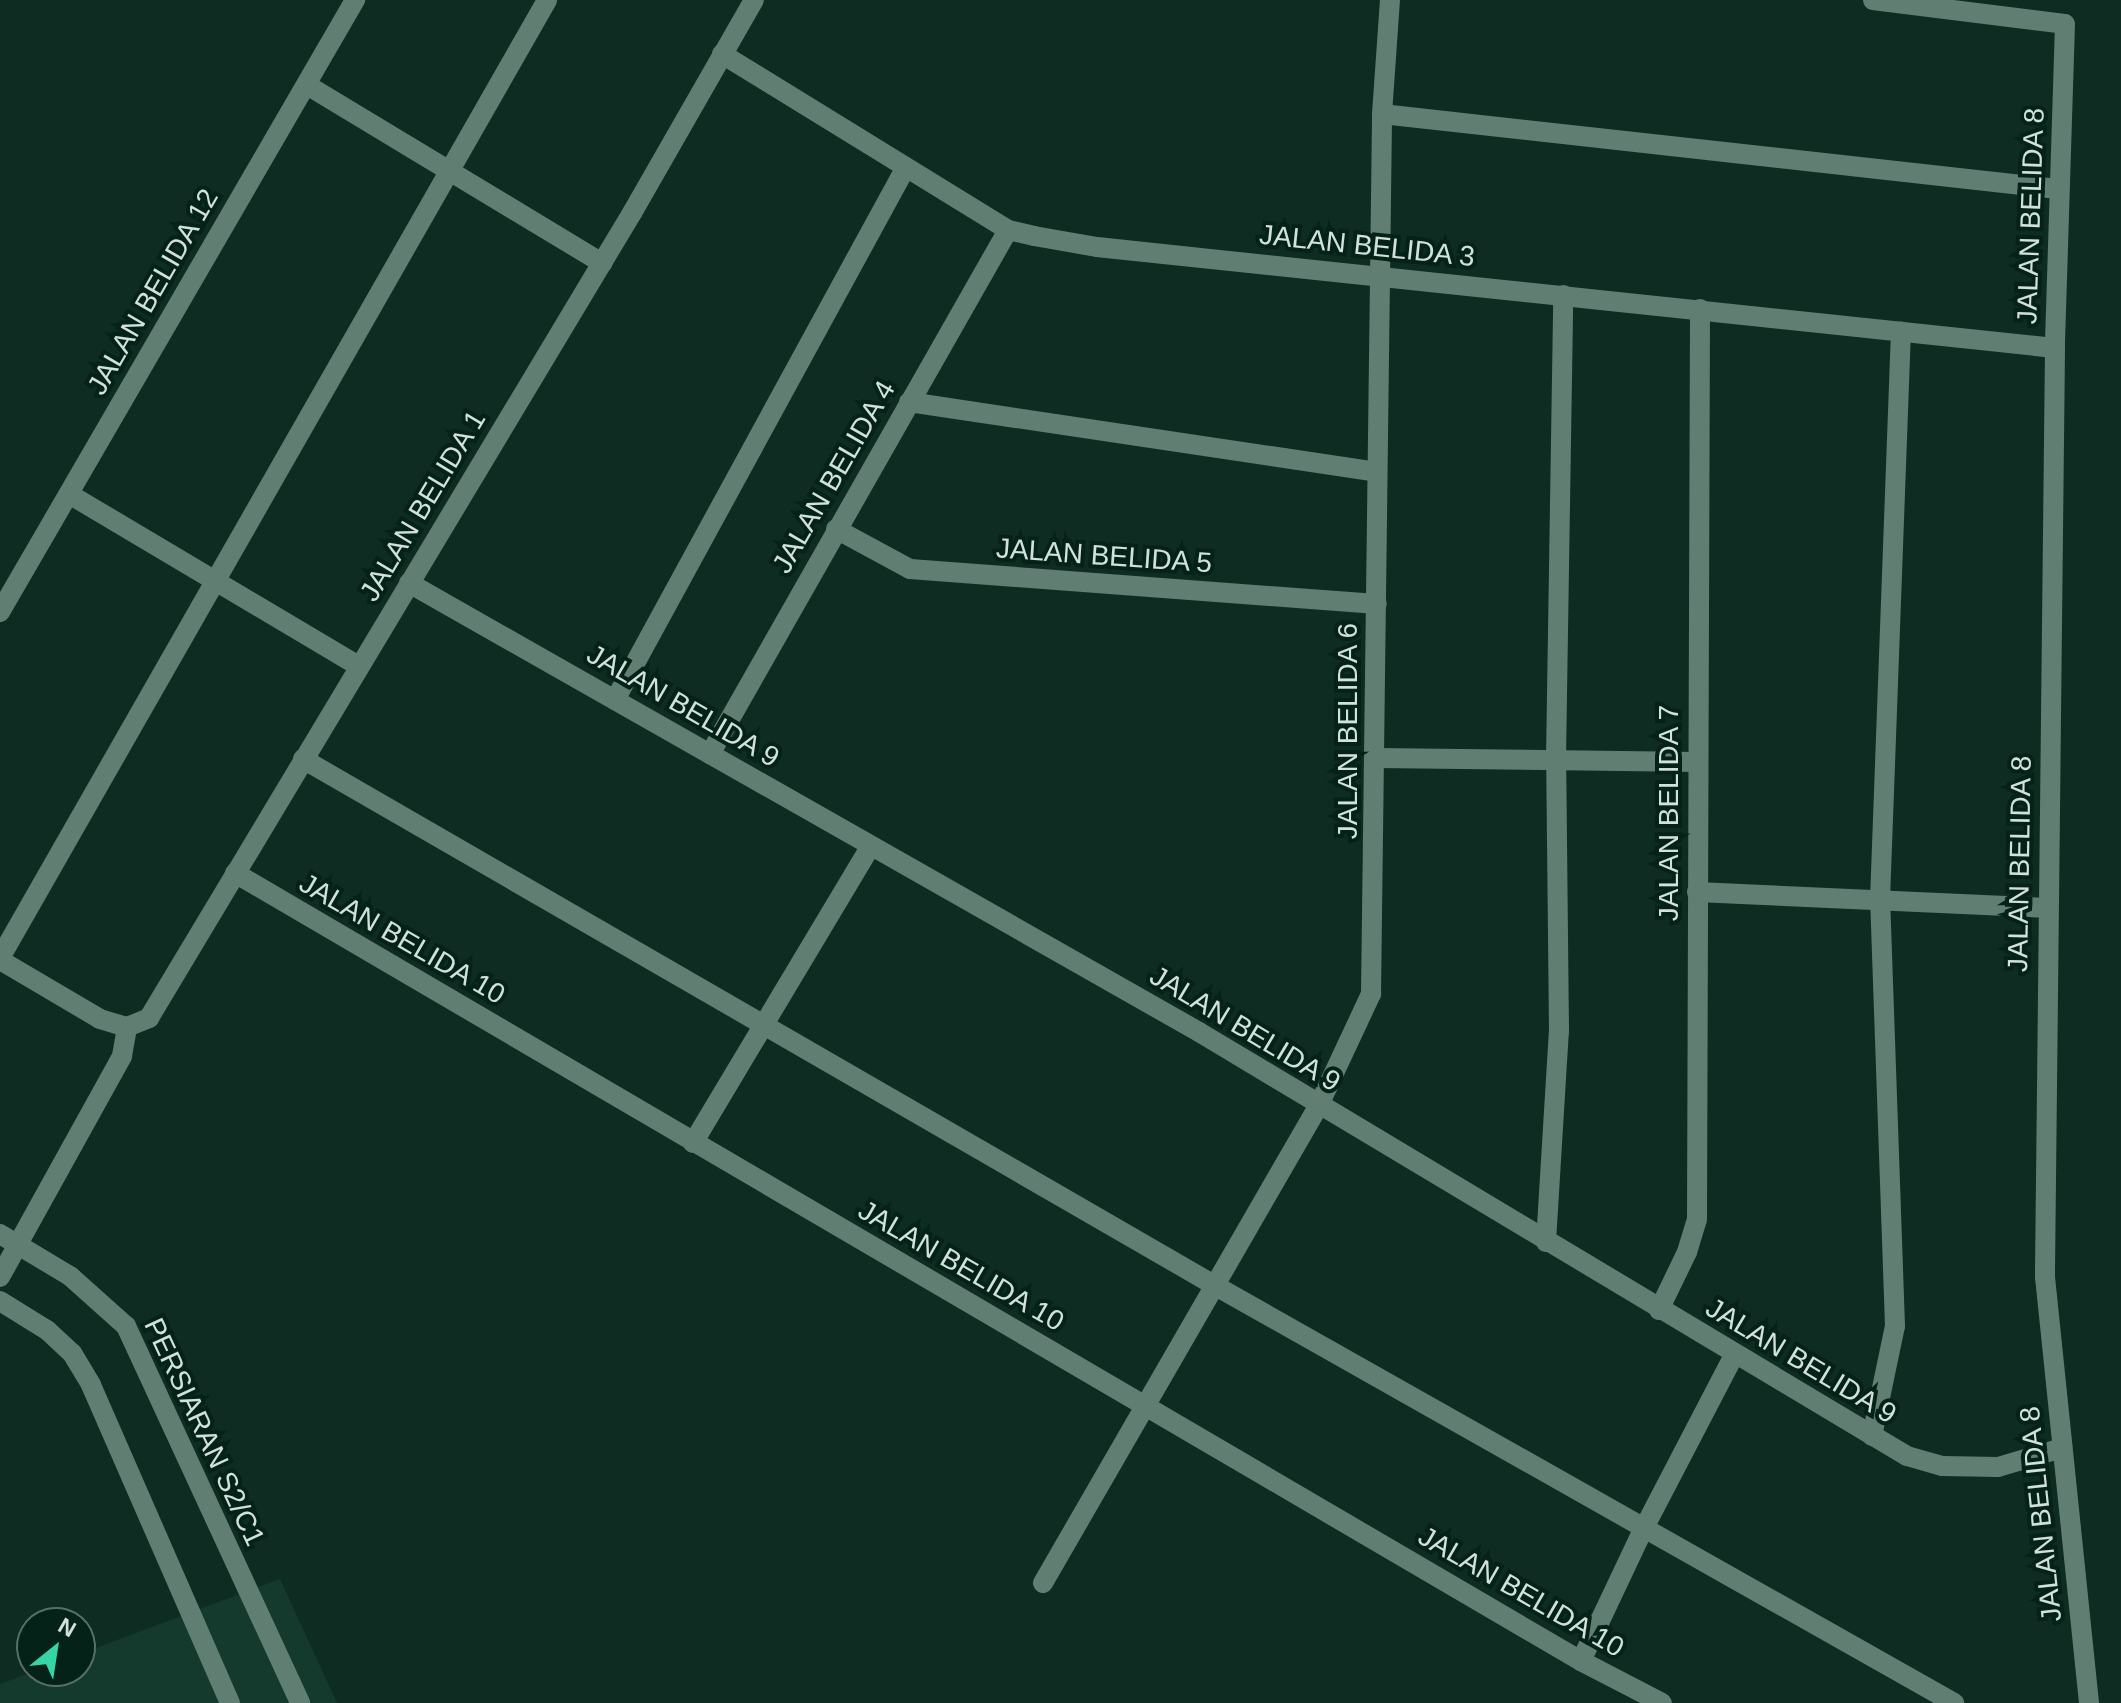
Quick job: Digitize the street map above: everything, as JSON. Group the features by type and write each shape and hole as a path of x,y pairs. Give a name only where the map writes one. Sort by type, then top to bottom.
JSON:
{"street":[{"name":"JALAN BELIDA 12","path":"0,612 355,0"},
{"path":"0,1277 9,1239 122,1056 127,1027 100,1019 0,959 547,0"},
{"name":"JALAN BELIDA 1","path":"127,1027 149,1018 602,263 754,0"},
{"name":"JALAN BELIDA 6","path":"1043,1583 1319,1105 1371,994 1382,114 1390,0"},
{"name":"JALAN BELIDA 8","path":"1873,0 2065,24 2055,348 2045,1277 2089,1703"},
{"name":"JALAN BELIDA 3","path":"722,54 1008,230 1097,247 1381,274 2055,348"},
{"path":"307,85 602,263"},
{"path":"1382,114 2058,189"},
{"path":"615,700 906,167"},
{"name":"JALAN BELIDA 4","path":"710,754 1008,230"},
{"path":"1546,1242 1559,1031 1556,759 1563,295"},
{"name":"JALAN BELIDA 7","path":"1659,1310 1687,1252 1697,1219 1700,309"},
{"path":"1872,1436 1895,1326 1880,900 1901,331"},
{"path":"909,402 1377,472"},
{"path":"69,494 359,666"},
{"name":"JALAN BELIDA 5","path":"836,529 910,569 1377,604"},
{"name":"JALAN BELIDA 9","path":"409,583 1199,1032 1907,1456 1942,1466 1998,1467 2062,1448"},
{"path":"1376,758 1698,762"},
{"path":"303,759 1214,1285 1954,1703"},
{"path":"693,1143 871,846"},
{"name":"JALAN BELIDA 10","path":"235,873 1581,1661 1662,1703"},
{"path":"1697,892 2048,908"},
{"name":"PERSIARAN S2/C1","path":"9,1239 70,1276 126,1326 300,1703"},
{"path":"0,1301 47,1330 72,1353 91,1385 230,1703"},
{"path":"1581,1661 1644,1528 1734,1355"}],"shaded area":[{"path":"280,1579 337,1703 0,1703 0,1684 16,1678 16,1687 96,1687 96,1648"}]}
